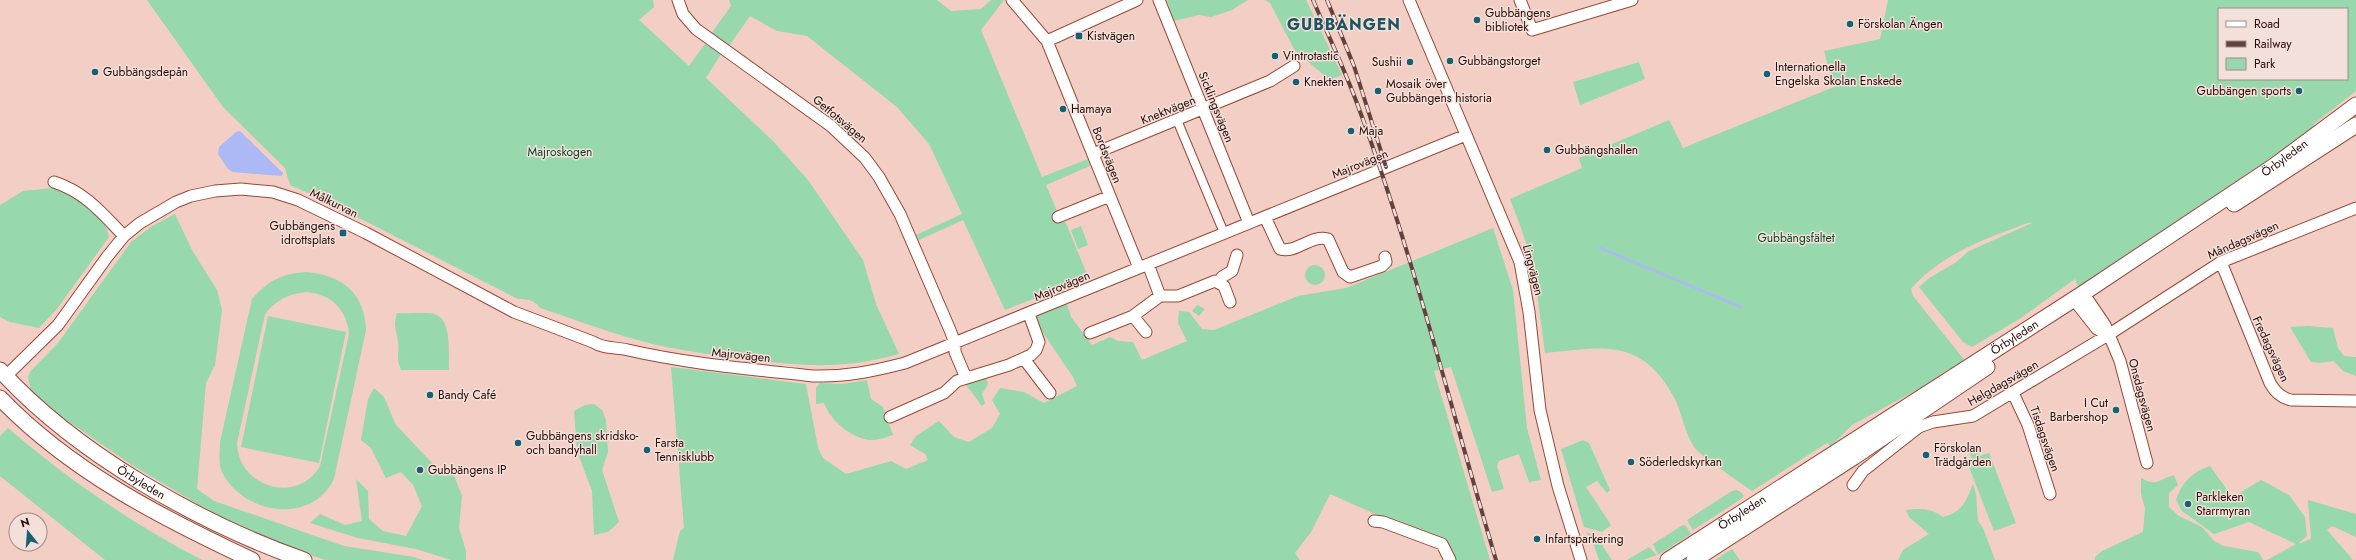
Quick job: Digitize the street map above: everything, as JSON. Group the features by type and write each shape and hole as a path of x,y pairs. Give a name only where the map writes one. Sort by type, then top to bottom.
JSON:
{"main road":[{"name":"Örbyleden","path":"1668,560 2089,289 2274,166 2356,105"},
{"name":"Örbyleden","path":"1694,560 1854,458 2083,302 2356,125"},
{"name":"Örbyleden","path":"2,376 56,422 117,466 162,493 228,528 275,550 304,560"},
{"name":"Örbyleden","path":"0,398 44,438 109,484 184,528 252,560"}],"street":[{"name":"Getfotsvägen","path":"678,0 683,14 696,29 831,126 865,158 900,214 955,343"},
{"name":"Bordsvägen","path":"1012,0 1047,41 1110,196 1144,266"},
{"path":"1047,41 1137,0"},
{"name":"Sicklingsvägen","path":"1159,0 1249,223"},
{"name":"Lingvägen","path":"1409,0 1520,262 1529,312 1540,410 1558,486 1581,560"},
{"path":"1520,0 1532,30 1632,0"},
{"name":"Knektvägen","path":"1093,154 1270,81 1294,66"},
{"path":"1177,120 1224,233"},
{"name":"Majrovägen","path":"525,316 593,342 603,348 616,347 673,360 813,376 866,373 905,363 1029,314 1466,135"},
{"path":"54,182 68,187 92,202 124,236"},
{"name":"Målkurvan","path":"2,376 58,325 124,236 156,212 191,196 214,191 241,190 273,192 298,200 366,233 525,316"},
{"name":"Bordsvägen","path":"1058,217 1110,196"},
{"name":"Måndagsvägen","path":"2108,335 2221,262 2356,208"},
{"path":"1265,217 1280,249 1289,250 1319,238 1328,239 1343,272 1350,277 1382,266 1386,262 1385,256"},
{"path":"1219,282 1222,277 1232,271 1237,255"},
{"name":"Fredagsvägen","path":"2221,262 2271,385 2278,394 2283,398 2291,400 2356,401"},
{"path":"1144,266 1160,296"},
{"path":"1090,333 1133,316 1160,296 1178,296 1215,281 1224,286 1230,302"},
{"name":"Onsdagsvägen","path":"2083,302 2097,329 2108,335 2120,361 2147,463"},
{"name":"Majrovägen","path":"890,417 944,393 957,381 1024,359 1036,350 1039,342 1029,314"},
{"path":"1133,316 1146,332"},
{"name":"Helgdagsvägen","path":"1853,485 1863,471 1919,427 1933,422 1974,416 2108,335"},
{"path":"955,343 955,352 966,378"},
{"path":"1024,359 1050,393"},
{"name":"Tisdagsvägen","path":"2013,393 2028,425 2050,494"},
{"path":"1374,521 1383,522 1442,544 1450,560"}],"green space":[{"name":"Majroskogen","path":"147,0 653,0 654,7 639,20 689,66 705,44 721,54 706,78 773,141 808,180 863,260 876,304 899,354 859,363 803,365 692,352 653,344 603,330 540,308 536,303 530,300 518,299 318,197 290,185 285,168 223,107"},
{"path":"729,0 937,0 951,11 981,9 991,0 1004,0 981,30 1042,177 1088,159 1090,166 1046,185 1059,216 1066,223 1088,277 1005,310 963,220 919,240 916,235 962,214 929,144 897,107 807,36 777,31 750,16 729,46 711,34 731,6"},
{"path":"1167,0 1248,0 1232,10 1211,17 1199,15 1173,21"},
{"path":"1265,0 1306,0 1342,75 1330,80 1295,51 1270,3"},
{"name":"Gubbängsfältet","path":"1888,0 2356,0 2356,91 2315,123 2309,133 2277,157 2078,287 2075,279 2021,318 1972,347 1963,342 1919,287 1929,278 1955,263 1969,251 2032,223 2025,224 1984,240 1945,260 1921,278 1911,289 1913,296 1966,362 1947,370 1924,386 1852,425 1831,446 1827,443 1752,491 1697,451 1688,436 1675,399 1662,379 1649,365 1635,356 1620,350 1586,349 1545,353 1533,264 1510,199 1582,168 1579,158 1669,120 1683,148 1834,87 1824,51 1880,39"},
{"path":"1639,62 1645,79 1580,105 1573,82"},
{"path":"53,188 79,200 95,212 102,220 109,237 57,309 39,328 10,322 0,317 0,205 23,191"},
{"path":"175,214 192,250 217,290 222,310 215,365 206,383 197,489 214,501 344,546 414,557 423,560 325,560 276,543 216,515 132,465 62,417 31,392 28,377 30,372 58,343 131,242 152,226"},
{"path":"1081,226 1088,245 1078,249 1071,230"},
{"path":"1493,228 1513,290 1527,428 1541,480 1529,482 1519,454 1499,461 1497,466 1504,489 1492,492 1451,367 1434,371 1490,560 1453,560 1447,546 1330,494 1311,532 1295,553 1300,560 673,560 680,531 684,528 671,367 806,384 818,448 823,458 846,474 891,461 906,469 928,460 925,454 910,445 916,436 939,421 954,437 969,442 992,428 1000,414 992,400 1000,388 1024,392 1044,403 1077,386 1073,377 1033,318 1067,304 1071,317 1092,345 1110,337 1118,341 1133,342 1142,360 1187,341 1178,323 1179,311 1189,312 1202,329 1214,330 1298,296 1346,288"},
{"path":"1315,265 1322,268 1325,275 1322,282 1315,285 1308,282 1305,275 1308,268"},
{"path":"306,272 330,277 349,288 356,296 361,306 365,317 366,330 334,479 324,494 310,503 294,508 278,509 261,505 245,498 232,487 222,472 220,464 220,442 252,299 264,287 276,279 289,274","holes":["306,292 315,293 330,300 341,310 348,325 349,334 320,466 310,478 298,485 284,488 271,486 258,480 247,471 240,459 237,443 265,314 283,298"]},
{"path":"1197,305 1205,309 1199,316 1192,311"},
{"path":"397,313 431,313 440,317 447,330 449,370 401,370 398,361 398,345 395,325"},
{"path":"268,316 346,332 319,463 241,447"},
{"path":"2309,326 2333,328 2338,348 2344,356 2356,357 2356,376 2343,371 2334,361 2320,363 2311,362 2290,327"},
{"path":"986,376 988,384 982,394 985,403 982,406 964,382"},
{"path":"867,380 871,399 883,407 893,435 875,440 862,438 842,427 831,416 824,403 816,404 816,388 820,383 842,384"},
{"path":"374,388 384,397 396,425 434,465 453,473 462,496 459,528 466,551 466,560 451,560 416,549 358,538 310,523 320,514 345,525 362,521 356,479 368,491 369,519 383,531 406,536 422,506 413,485 401,472 386,478 371,448 361,440 368,399"},
{"path":"594,404 602,410 606,420 608,452 602,470 619,522 608,532 594,535 592,491 577,451 574,411 585,405"},
{"path":"8,428 30,447 101,500 176,546 202,560 105,560 48,514 48,512 45,512 0,476 0,436"},
{"path":"1583,440 1589,443 1610,490 1607,493 1597,481 1586,487 1611,525 1602,532 1584,527 1561,449"},
{"path":"1977,448 1980,456 1989,453 2016,523 1994,531 1967,462 1972,460 1969,451"},
{"path":"2210,466 2230,494 2238,494 2261,480 2289,495 2305,517 2307,536 2298,544 2311,539 2308,500 2356,514 2356,537 2332,526 2327,530 2353,560 2267,560 2296,544 2249,522 2214,534 2182,511 2176,500 2181,488 2188,478 2198,471"},
{"path":"2174,475 2178,485 2169,493 2169,507 2179,516 2202,527 2214,541 2224,546 2258,552 2263,560 2095,560 2095,557 2102,551 2143,532 2145,509 2141,493 2141,478 2146,481 2157,482"},
{"path":"1973,484 1976,494 1978,521 1983,528 1995,560 1898,560 1903,550 1929,534 1909,517 1906,510 1926,509 1943,517 1950,515 1963,505"},
{"path":"1737,490 1744,496 1741,499 1693,530 1687,520 1732,491"},
{"path":"1683,525 1686,526 1691,534 1658,555 1653,544"},
{"path":"1586,532 1596,536 1612,560 1599,560 1593,543"},
{"path":"1649,547 1657,555 1643,560 1627,560"},
{"path":"1732,549 1740,560 1715,560"}],"water":[{"path":"240,131 283,173 282,176 233,172 228,169 218,154 219,147 236,132"}],"waterway":[{"path":"1600,248 1741,307"}],"railway":[{"path":"1313,0 1353,93 1378,162 1431,332 1496,560"},
{"path":"1327,0 1354,66 1386,167"}],"place":[{"name":"Gubbängens bibliotek","path":"1477,20"},
{"name":"Förskolan Ängen","path":"1850,24"},
{"name":"Kistvägen","path":"1079,36"},
{"name":"Vintrotastic","path":"1275,56"},
{"name":"Gubbängstorget","path":"1450,61"},
{"name":"Sushii","path":"1410,62"},
{"name":"Gubbängsdepån","path":"95,72"},
{"name":"Internationella Engelska Skolan Enskede","path":"1767,74"},
{"name":"Knekten","path":"1296,82"},
{"name":"Mosaik över Gubbängens historia","path":"1378,91"},
{"name":"Gubbängen sports","path":"2299,91"},
{"name":"Hamaya","path":"1063,109"},
{"name":"Maja","path":"1351,131"},
{"name":"Gubbängshallen","path":"1547,150"},
{"name":"Gubbängens idrottsplats","path":"343,233"},
{"name":"Bandy Café","path":"430,395"},
{"name":"I Cut Barbershop","path":"2116,410"},
{"name":"Gubbängens skridsko- och bandyhall","path":"518,443"},
{"name":"Farsta Tennisklubb","path":"647,450"},
{"name":"Förskolan Trädgården","path":"1926,455"},
{"name":"Söderledskyrkan","path":"1631,462"},
{"name":"Gubbängens IP","path":"420,470"},
{"name":"Parkleken Starrmyran","path":"2188,504"},
{"name":"Infartsparkering","path":"1537,539"}],"district":[{"name":"GUBBÄNGEN","path":"1344,24"}]}
